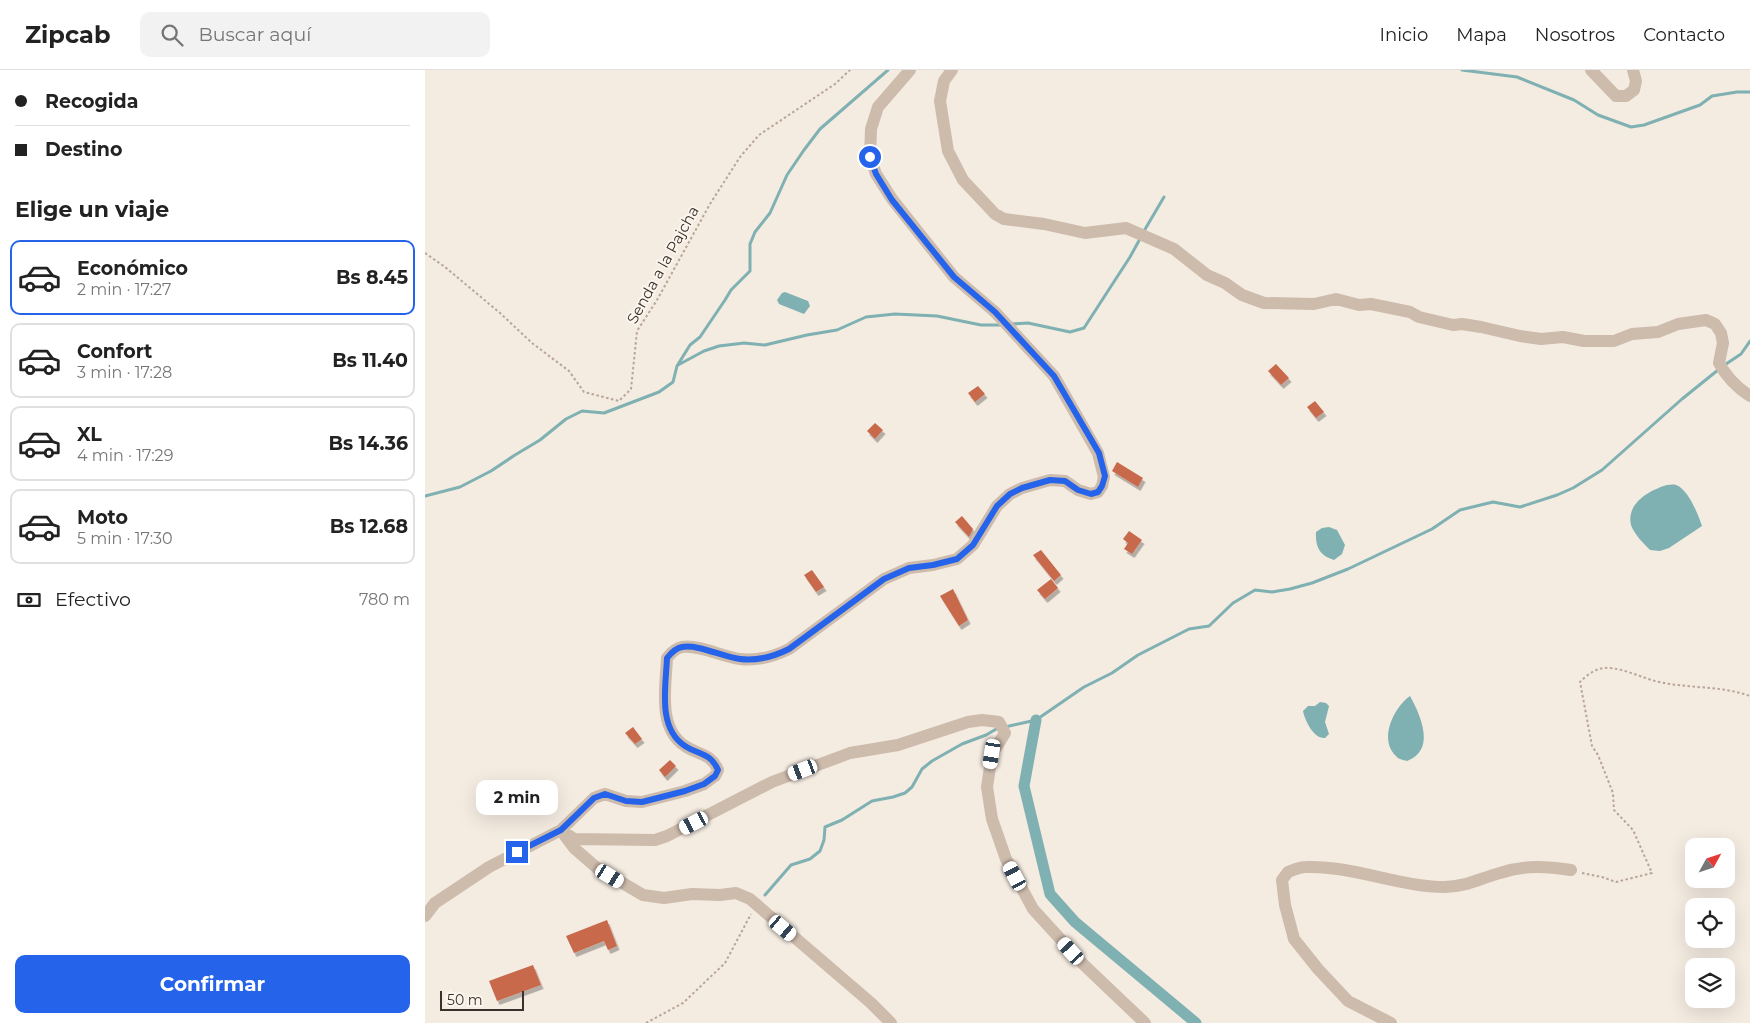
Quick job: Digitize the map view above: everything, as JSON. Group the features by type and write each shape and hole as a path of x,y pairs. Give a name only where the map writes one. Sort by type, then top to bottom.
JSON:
{"street":[{"path":"425,916 435,904 489,867 561,830 594,798 605,794 626,801 642,802 685,791 704,784 715,776 718,770 715,763 709,757 684,746 669,726 666,714 667,658 673,651 683,647 698,648 723,656 741,659 760,659 776,655 789,649 884,579 909,568 957,559 973,545 997,506 1010,494 1022,488 1050,480 1065,481 1078,490 1091,494 1098,492 1102,486 1105,476 1099,453 1054,376 995,312 954,277 892,200 876,174 870,157 871,129 878,107 910,70"},
{"path":"952,70 944,81 940,102 948,151 963,180 971,186 995,214 1004,219 1044,224 1085,233 1126,228 1174,249 1207,276 1225,283 1242,295 1263,303 1314,304 1336,299 1359,305 1371,304 1410,312 1419,318 1453,325 1462,324 1481,327 1520,336 1541,338 1563,337 1584,341 1614,341 1632,334 1658,332 1678,324 1706,320 1715,324 1721,333 1723,343 1719,363 1721,368 1731,383 1750,396"},
{"path":"1591,70 1616,96 1626,96 1634,90 1636,81 1633,70"},
{"path":"561,830 574,839 655,840 667,836 772,782 850,753 898,745 968,722 982,720 999,722 1005,733 992,754 987,787 992,819 1006,859 1033,909 1084,965 1145,1023"},
{"path":"561,830 574,848 597,868 643,894 663,898 692,894 720,895 736,893 749,899 871,1003 891,1023"},
{"path":"1391,1023 1348,1000 1318,969 1294,939 1285,905 1282,880 1287,872 1305,867 1323,868 1445,887 1471,883 1523,867 1545,866 1571,870"}],"path":[{"name":"Senda a la Pajcha","path":"425,254 445,267 532,342 569,371 584,392 619,401 631,389 637,331 657,300 710,204 740,157 759,135 835,84 850,70"},
{"path":"1571,870 1615,882 1652,873 1633,830 1614,810 1613,793 1598,755 1592,746 1580,682 1599,669 1612,669 1657,682 1750,696"},
{"path":"645,1023 683,1003 725,963 756,905"}],"water":[{"path":"785,292 808,301 810,306 804,314 779,304 777,300"},
{"path":"1667,485 1676,485 1685,491 1702,526 1669,548 1660,551 1650,550 1639,539 1632,528 1630,517 1632,510 1641,499 1653,490"},
{"path":"1329,527 1337,530 1345,545 1342,554 1334,560 1325,556 1319,550 1316,542 1316,532 1322,528"},
{"path":"1410,696 1422,722 1424,741 1416,756 1407,761 1398,758 1391,749 1388,733 1394,716 1404,701"},
{"path":"1320,702 1326,703 1329,706 1325,722 1329,734 1325,738 1321,738 1314,733 1303,711 1308,706 1315,706"}],"building":[{"path":"1276,364 1289,378 1281,385 1268,371"},
{"path":"978,386 985,394 975,402 968,393"},
{"path":"1315,401 1324,412 1316,418 1307,407"},
{"path":"875,423 883,430 875,439 867,431"},
{"path":"1117,462 1143,478 1138,487 1112,471"},
{"path":"962,516 973,529 969,537 955,522"},
{"path":"1129,531 1142,540 1132,554 1124,549 1128,543 1123,539"},
{"path":"1041,550 1061,575 1054,581 1033,555"},
{"path":"812,570 824,587 816,592 804,575"},
{"path":"1051,579 1058,588 1045,599 1037,590"},
{"path":"953,589 968,620 959,626 940,596"},
{"path":"633,727 642,739 635,744 625,733"},
{"path":"670,760 676,766 665,777 659,770"},
{"path":"607,920 617,946 608,950 604,941 574,953 566,936"},
{"path":"533,965 541,985 497,1001 489,981"}],"waterway":[{"path":"425,496 460,487 491,471 540,440 566,419 582,411 604,413 659,392 673,382 677,366 690,345 700,337 731,290 750,271 750,244 755,232 770,213 787,175 804,150 820,129 888,70"},
{"path":"1462,70 1517,77 1574,100 1598,115 1631,127 1644,125 1700,105 1712,96 1750,92"},
{"path":"1144,231 1164,197"},
{"path":"1012,324 1028,323 1070,332 1084,328 1141,237"},
{"path":"678,365 704,351 719,346 744,343 765,345 837,330 866,317 895,314 937,316 981,325 1001,325"},
{"path":"1723,366 1741,354 1750,341"},
{"path":"1005,727 1036,720 1084,687 1112,673 1138,655 1189,629 1209,626 1233,603 1255,590 1272,592 1290,589 1348,569 1432,529 1460,510 1493,502 1520,507 1573,488 1602,470 1682,399 1718,370"},
{"path":"1036,720 1024,786 1050,894 1075,922 1196,1023"},
{"path":"765,895 791,865 810,859 820,851 824,840 825,827 842,820 872,801 905,793 912,787 922,769 932,761 962,744 986,735 998,728"}],"route":[{"path":"517,852 561,830 594,798 605,794 626,801 642,802 685,791 704,784 715,776 718,770 715,763 709,757 684,746 669,726 666,714 667,658 673,651 683,647 698,648 723,656 741,659 760,659 776,655 789,649 884,579 909,568 957,559 973,545 983,532 997,506 1010,494 1022,488 1050,480 1065,481 1078,490 1091,494 1098,492 1102,486 1105,476 1099,453 1054,376 995,312 954,277 892,200 876,174 870,157"}]}
